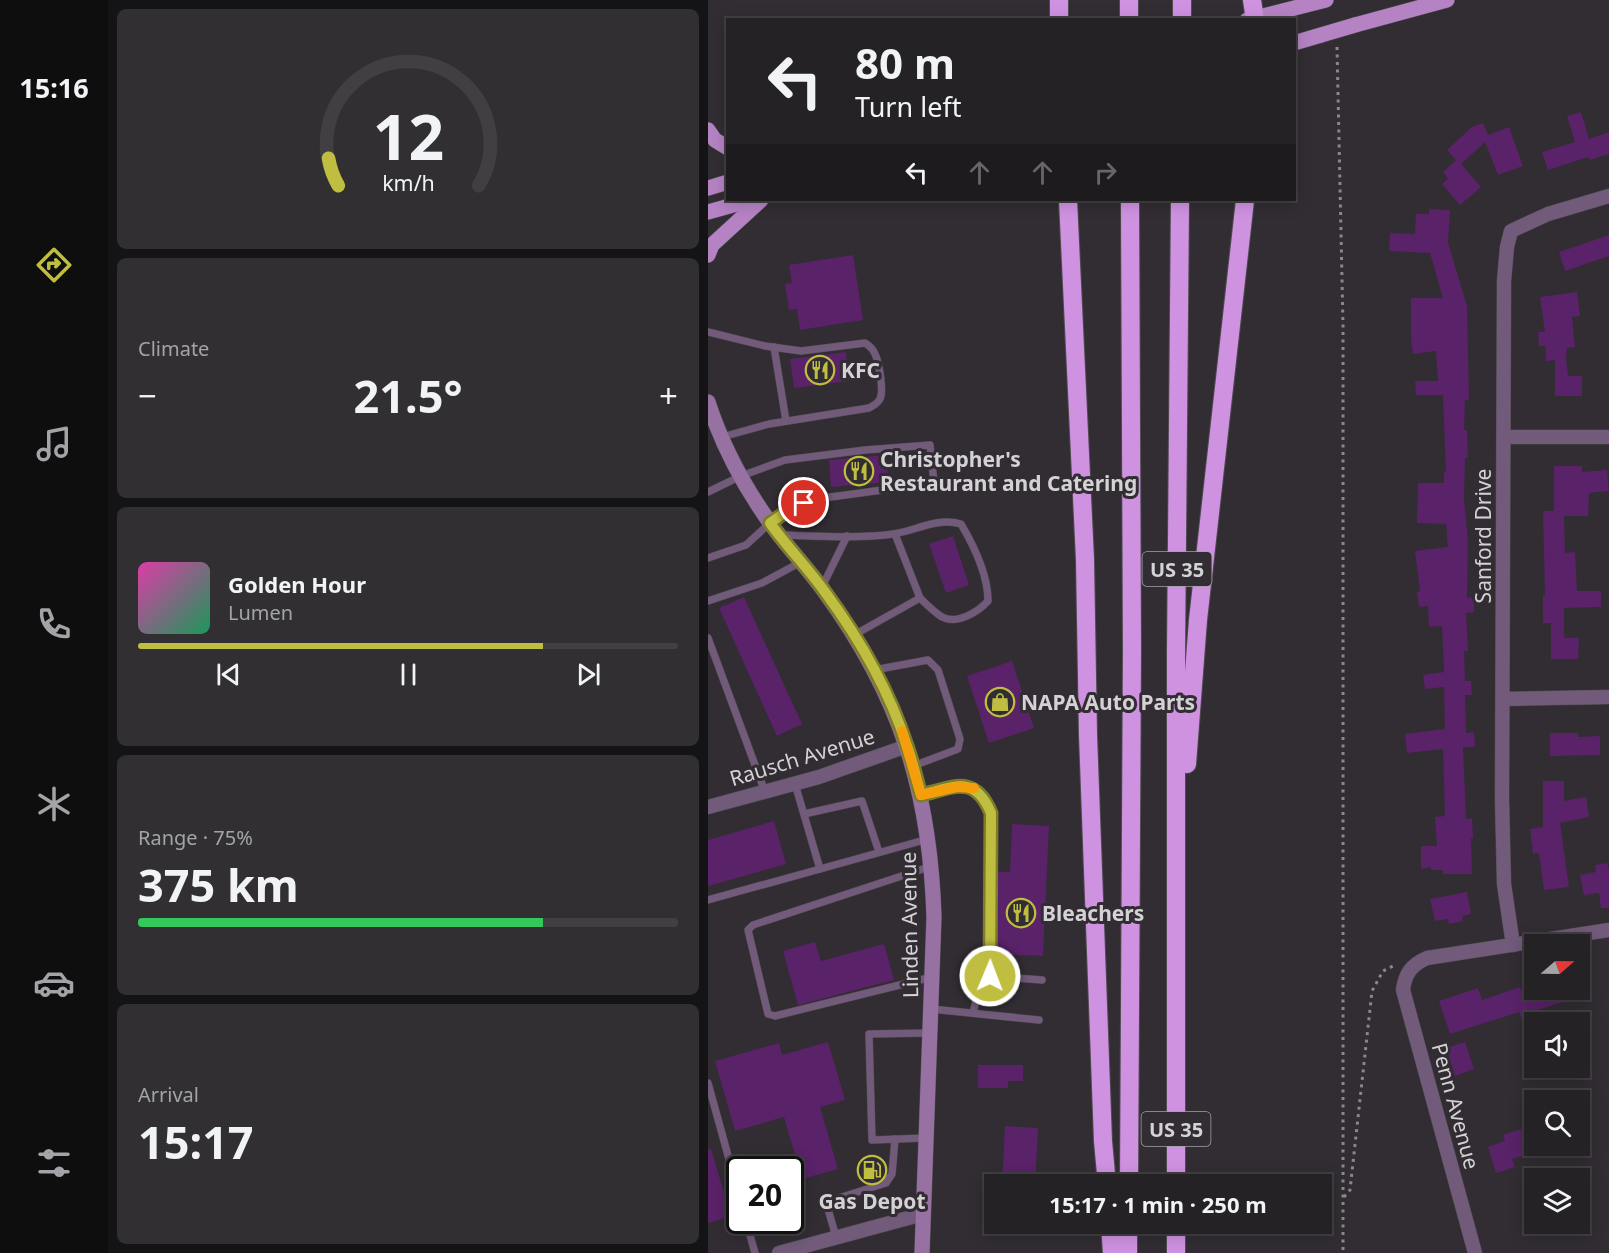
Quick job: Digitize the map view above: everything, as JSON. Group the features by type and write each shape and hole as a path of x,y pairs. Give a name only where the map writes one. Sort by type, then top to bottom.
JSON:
{"highway":[{"path":"1059,0 1059,18"},
{"path":"1129,0 1129,18"},
{"path":"1182,0 1182,18"},
{"path":"1068,201 1084,548 1090,795 1106,1174"},
{"name":"US 35","path":"1129,1174 1132,650 1130,201"},
{"name":"US 35","path":"1176,1174 1176,653 1180,201"},
{"path":"1176,939 1198,620 1245,201"},
{"path":"1111,1234 1113,1253"},
{"path":"1128,1234 1128,1253"},
{"path":"1176,1234 1176,1253"}],"main road":[{"path":"1296,42 1447,0"},
{"path":"1252,14 1321,1"},
{"path":"708,130 715,140 726,147"},
{"path":"708,188 726,183"},
{"path":"708,212 747,201"},
{"path":"708,255 712,245 760,201"},
{"name":"Linden Avenue","path":"708,402 741,476 775,529 822,587 874,670 908,746 921,795 932,866 934,917 922,1253"}],"street":[{"name":"Sanford Drive","path":"1513,945 1504,884 1502,799 1504,281 1511,231 1548,214 1609,196"},
{"path":"1505,437 1609,437"},
{"path":"1504,699 1609,697"},
{"name":"Rausch Avenue","path":"708,807 819,777 908,746"},
{"path":"1409,970 1417,962 1426,958 1609,930"},
{"name":"Penn Avenue","path":"1409,970 1403,990 1475,1253"},
{"path":"779,1253 923,1214"}],"lane":[{"path":"708,332 801,351 865,343 872,348 876,356 882,393 876,404 869,408 786,421 722,437"},
{"path":"774,347 786,421"},
{"path":"708,492 741,476 785,460 930,445 934,483 816,499 793,507 775,529 746,545 708,558"},
{"path":"775,529 847,536 895,534 918,526 940,522 950,521 961,524 970,539 988,591 988,601 972,614 950,619 943,618 920,598 895,534"},
{"path":"822,587 847,536"},
{"path":"708,601 762,583 801,562"},
{"path":"854,635 920,598"},
{"path":"708,638 765,792"},
{"path":"874,670 928,660 938,670 960,739 958,749 913,766"},
{"path":"795,784 820,869"},
{"path":"921,795 957,787 973,787 984,797 991,813 990,976"},
{"path":"804,814 862,801 879,852"},
{"path":"708,900 928,838"},
{"path":"932,866 753,925 748,930 768,1014 775,1016 932,977"},
{"path":"973,1013 981,981 990,976 1042,980"},
{"path":"930,1009 1039,1020"},
{"path":"925,1138 872,1140 869,1034 930,1033"},
{"path":"708,1083 728,1156"},
{"path":"836,1237 826,1202 886,1183 892,1174 895,1139"},
{"path":"750,1234 755,1253"}],"path":[{"path":"1337,46 1343,325 1343,1253"},
{"path":"1342,1198 1350,1191 1372,991 1383,970 1399,963 1409,970"}],"building":[{"path":"1581,112 1589,139 1609,132 1609,154 1590,160 1588,157 1548,170 1542,152 1575,142 1567,116"},
{"path":"1483,123 1488,135 1509,127 1523,166 1498,175 1485,142 1461,164 1481,187 1460,205 1442,184 1448,179 1443,172 1456,160 1447,150 1472,127"},
{"path":"1429,209 1450,210 1448,243 1467,306 1469,400 1465,400 1464,430 1467,430 1468,458 1465,458 1464,499 1468,541 1467,598 1474,597 1474,612 1466,613 1468,651 1464,651 1465,681 1471,681 1472,695 1465,695 1466,733 1474,732 1475,747 1463,747 1466,819 1472,818 1472,874 1443,874 1443,870 1431,870 1431,867 1421,869 1421,846 1437,846 1435,817 1445,816 1443,749 1407,753 1405,734 1445,729 1444,687 1425,689 1423,675 1444,672 1442,626 1429,627 1428,606 1419,607 1417,592 1420,591 1415,551 1448,547 1446,524 1417,523 1418,483 1444,483 1444,472 1446,472 1443,395 1416,395 1415,381 1438,381 1436,351 1413,354 1411,339 1411,298 1443,298 1430,253 1389,251 1390,233 1415,234 1416,214 1429,214"},
{"path":"1609,235 1609,256 1565,271 1559,252"},
{"path":"853,255 863,320 800,330 797,309 789,310 785,284 792,283 789,265"},
{"path":"1577,292 1580,316 1572,317 1575,347 1567,348 1566,359 1568,376 1582,376 1582,396 1555,396 1555,360 1546,361 1545,346 1539,346 1538,332 1545,332 1540,297"},
{"name":"KFC","path":"846,352 849,381 794,388 790,359"},
{"name":"Christopher's Restaurant and Catering","path":"886,455 889,482 831,487 829,460"},
{"path":"1554,466 1582,466 1582,472 1607,470 1609,491 1589,493 1588,516 1564,516 1565,553 1575,552 1577,591 1601,591 1601,607 1564,608 1564,638 1579,638 1578,659 1551,659 1551,623 1543,623 1543,595 1545,595 1543,511 1554,511"},
{"path":"953,536 969,585 946,593 929,544"},
{"path":"744,597 802,724 777,736 719,608"},
{"name":"NAPA Auto Parts","path":"1012,661 1034,728 989,743 967,676"},
{"path":"1550,733 1578,733 1578,737 1600,736 1600,755 1550,756"},
{"path":"1543,781 1564,781 1564,801 1586,797 1589,817 1560,823 1569,887 1544,890 1539,853 1533,854 1530,829 1543,827"},
{"path":"774,821 786,864 708,886 708,840"},
{"name":"Bleachers","path":"1012,824 1049,826 1043,956 996,954 998,872 1010,872"},
{"path":"1607,863 1609,908 1601,908 1599,893 1584,895 1580,875 1596,872 1595,865"},
{"path":"1467,892 1471,914 1462,916 1463,921 1449,924 1448,919 1435,921 1430,899"},
{"path":"815,942 821,961 884,944 894,980 798,1005 783,951"},
{"path":"1520,987 1524,990 1524,1000 1569,1000 1534,1012 1524,1012 1524,1027 1519,1012 1450,1034 1439,1001 1478,988 1482,1000"},
{"path":"828,1042 845,1100 820,1107 838,1169 804,1178 804,1156 795,1156 784,1117 735,1131 715,1061 779,1043 782,1055"},
{"path":"1465,1042 1474,1069 1455,1076 1446,1048"},
{"path":"978,1065 1023,1065 1023,1081 1008,1081 1008,1088 978,1088"},
{"path":"1005,1126 1038,1128 1036,1174 1003,1174"},
{"path":"1524,1128 1524,1155 1512,1159 1515,1167 1496,1173 1488,1147 1505,1141 1503,1135"},
{"path":"708,1149 711,1149 726,1199 726,1218 708,1223"},
{"name":"Gas Depot","path":"871,1157 885,1170 871,1182 859,1171"}],"slow traffic":[{"path":"902,731 921,795 957,787 974,788"}],"place":[{"name":"KFC","path":"820,370"},
{"name":"Christopher's Restaurant and Catering","path":"859,471"},
{"name":"NAPA Auto Parts","path":"1000,702"},
{"name":"Bleachers","path":"1021,913"},
{"name":"Gas Depot","path":"872,1170"}],"route":[{"path":"804,503 793,507 770,523 824,590 850,627 892,707 908,746 921,795 957,787 973,787 984,797 991,813 990,976"}]}
